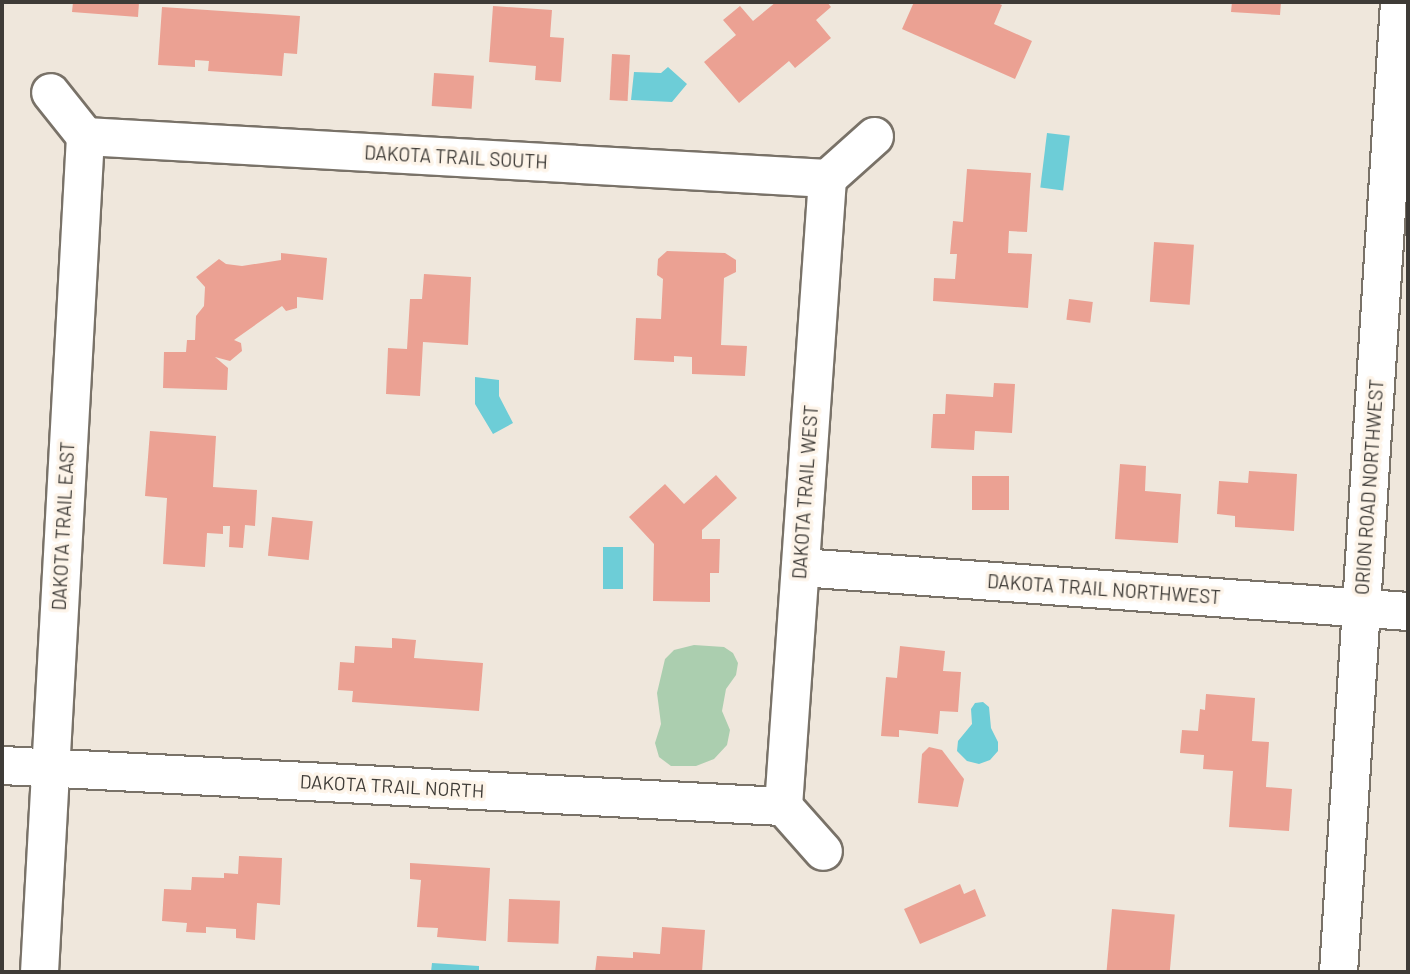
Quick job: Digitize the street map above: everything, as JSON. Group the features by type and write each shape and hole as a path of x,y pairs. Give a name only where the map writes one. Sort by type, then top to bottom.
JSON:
{"street":[{"name":"ORION ROAD NORTHWEST","path":"1338,972 1399,2"},
{"path":"50,92 85,136"},
{"name":"DAKOTA TRAIL SOUTH","path":"85,136 827,178"},
{"name":"DAKOTA TRAIL EAST","path":"39,972 85,136"},
{"path":"827,178 874,136"},
{"name":"DAKOTA TRAIL WEST","path":"783,806 827,178"},
{"name":"DAKOTA TRAIL NORTHWEST","path":"800,567 1408,611"},
{"name":"DAKOTA TRAIL NORTH","path":"2,765 783,806"},
{"path":"783,806 823,851"}],"green space":[{"path":"694,645 724,647 733,653 738,663 736,675 726,689 722,711 730,730 727,745 714,759 696,766 671,766 659,757 655,743 661,724 657,693 665,659 674,650"}],"water":[{"path":"668,67 687,84 672,102 631,100 634,72 661,73"},
{"path":"1047,133 1070,136 1063,190 1040,188"},
{"path":"475,377 499,380 499,396 513,423 493,434 475,404"},
{"path":"603,547 623,547 623,589 603,589"},
{"path":"983,702 989,707 991,728 998,742 998,751 990,760 979,764 967,761 957,751 958,741 972,724 971,709 975,703"},
{"path":"432,963 479,966 479,972 431,972"}],"building":[{"path":"73,2 139,2 138,17 72,12"},
{"path":"776,2 827,2 831,7 816,20 831,38 795,68 789,61 739,103 704,62 736,35 723,20 740,6 753,21"},
{"path":"914,2 995,2 1002,5 994,24 1032,41 1015,79 902,29"},
{"path":"1232,2 1281,2 1280,15 1231,12"},
{"path":"493,6 552,10 550,37 564,38 561,82 535,80 536,66 489,62"},
{"path":"162,7 300,16 297,54 284,53 282,76 208,71 209,61 195,60 195,67 158,65"},
{"path":"612,54 630,55 628,101 610,100"},
{"path":"434,73 474,76 472,109 432,106"},
{"path":"967,169 1031,173 1027,232 1009,231 1008,253 1032,254 1028,308 933,301 934,278 955,279 957,254 950,254 953,221 963,222"},
{"path":"1154,242 1194,245 1190,305 1150,302"},
{"path":"667,251 725,253 736,260 736,272 724,278 721,345 747,346 745,376 692,374 692,357 674,356 674,362 634,360 636,318 661,319 663,279 657,275 658,259"},
{"path":"281,253 327,258 323,300 297,297 297,308 286,311 282,306 234,340 241,343 242,351 230,361 215,357 228,368 227,390 163,388 164,352 186,352 187,340 195,340 196,316 204,306 205,287 196,277 219,259 226,264 242,266 281,260"},
{"path":"424,274 471,277 468,345 423,342 420,396 386,394 388,348 407,349 410,299 422,299"},
{"path":"1069,299 1093,302 1090,323 1066,320"},
{"path":"994,383 1015,384 1012,433 975,431 974,450 931,448 933,414 945,414 946,394 993,397"},
{"path":"150,431 216,436 213,487 257,490 255,526 245,525 243,548 229,547 230,526 223,526 223,534 207,533 205,567 163,564 167,498 145,496"},
{"path":"1120,464 1146,466 1145,491 1181,494 1178,543 1115,539"},
{"path":"1249,471 1297,474 1294,531 1235,527 1235,516 1217,514 1219,481 1248,483"},
{"path":"716,475 737,498 702,530 702,539 720,539 719,573 710,573 710,602 653,601 654,544 629,517 665,484 684,504"},
{"path":"972,476 1009,476 1009,510 972,510"},
{"path":"272,517 313,521 309,560 268,556"},
{"path":"392,638 416,640 414,658 483,663 479,711 352,702 353,691 338,690 340,662 354,663 355,646 392,648"},
{"path":"900,646 945,651 943,671 961,672 958,712 940,711 938,734 899,730 899,737 881,736 886,677 897,678"},
{"path":"1206,694 1255,698 1252,741 1269,742 1266,787 1292,789 1289,831 1229,827 1233,771 1203,769 1204,755 1180,753 1182,730 1198,731 1200,709 1205,710"},
{"path":"929,747 942,750 964,779 958,807 918,803 922,754"},
{"path":"239,856 282,858 280,905 257,903 255,940 236,938 236,929 206,927 206,933 186,932 187,923 162,921 164,889 191,890 192,877 224,878 224,873 238,874"},
{"path":"410,863 490,868 486,941 437,937 438,928 417,927 421,880 410,879"},
{"path":"960,884 964,894 975,889 986,916 920,944 904,909"},
{"path":"509,899 560,901 558,944 507,942"},
{"path":"1112,909 1175,914 1170,972 1107,972"},
{"path":"662,927 705,930 702,972 595,972 597,956 633,958 633,952 660,954"}]}
